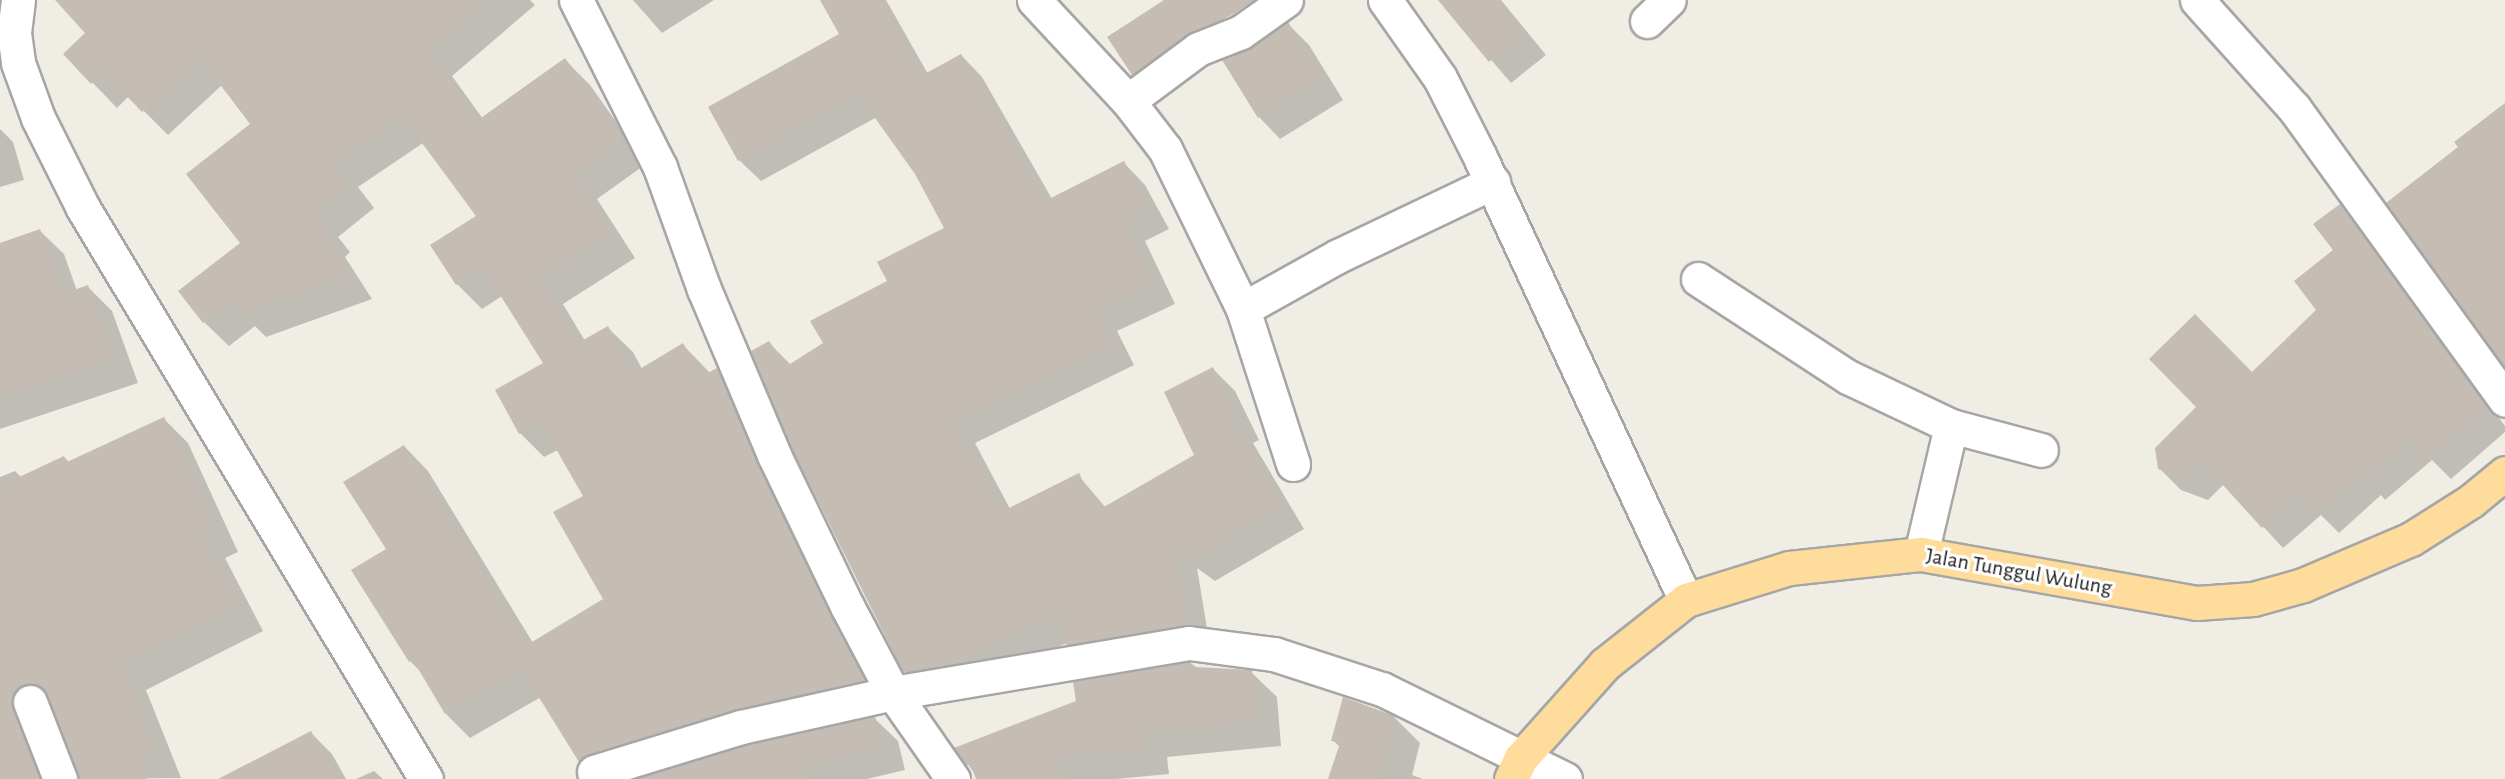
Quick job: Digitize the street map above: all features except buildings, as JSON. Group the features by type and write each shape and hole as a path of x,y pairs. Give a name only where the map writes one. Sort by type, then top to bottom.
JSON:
{"main road":[{"name":"Jalan Tunggul Wulung","path":"1516,768 1605,664 1686,600 1789,568 1921,554 2197,603 2253,599 2302,585 2410,539 2471,501 2505,473"}],"street":[{"path":"18,0 14,33 18,63 39,118 83,208 426,779"},
{"path":"576,0 660,167 704,289 774,455 893,693 953,779"},
{"path":"1035,0 1128,101 1165,149 1243,309 1293,464"},
{"path":"1128,101 1198,49 1241,32 1286,0"},
{"path":"1385,0 1440,78 1493,182 1686,600"},
{"path":"2197,0 2294,108 2505,400"},
{"path":"1243,309 1338,256 1493,182"},
{"path":"1698,279 1848,377 1951,426 2041,450"},
{"path":"1921,554 1951,426"},
{"path":"594,772 741,727 893,693 1189,643 1274,654 1382,690 1516,768 1565,779"},
{"path":"30,702 60,779"}]}
